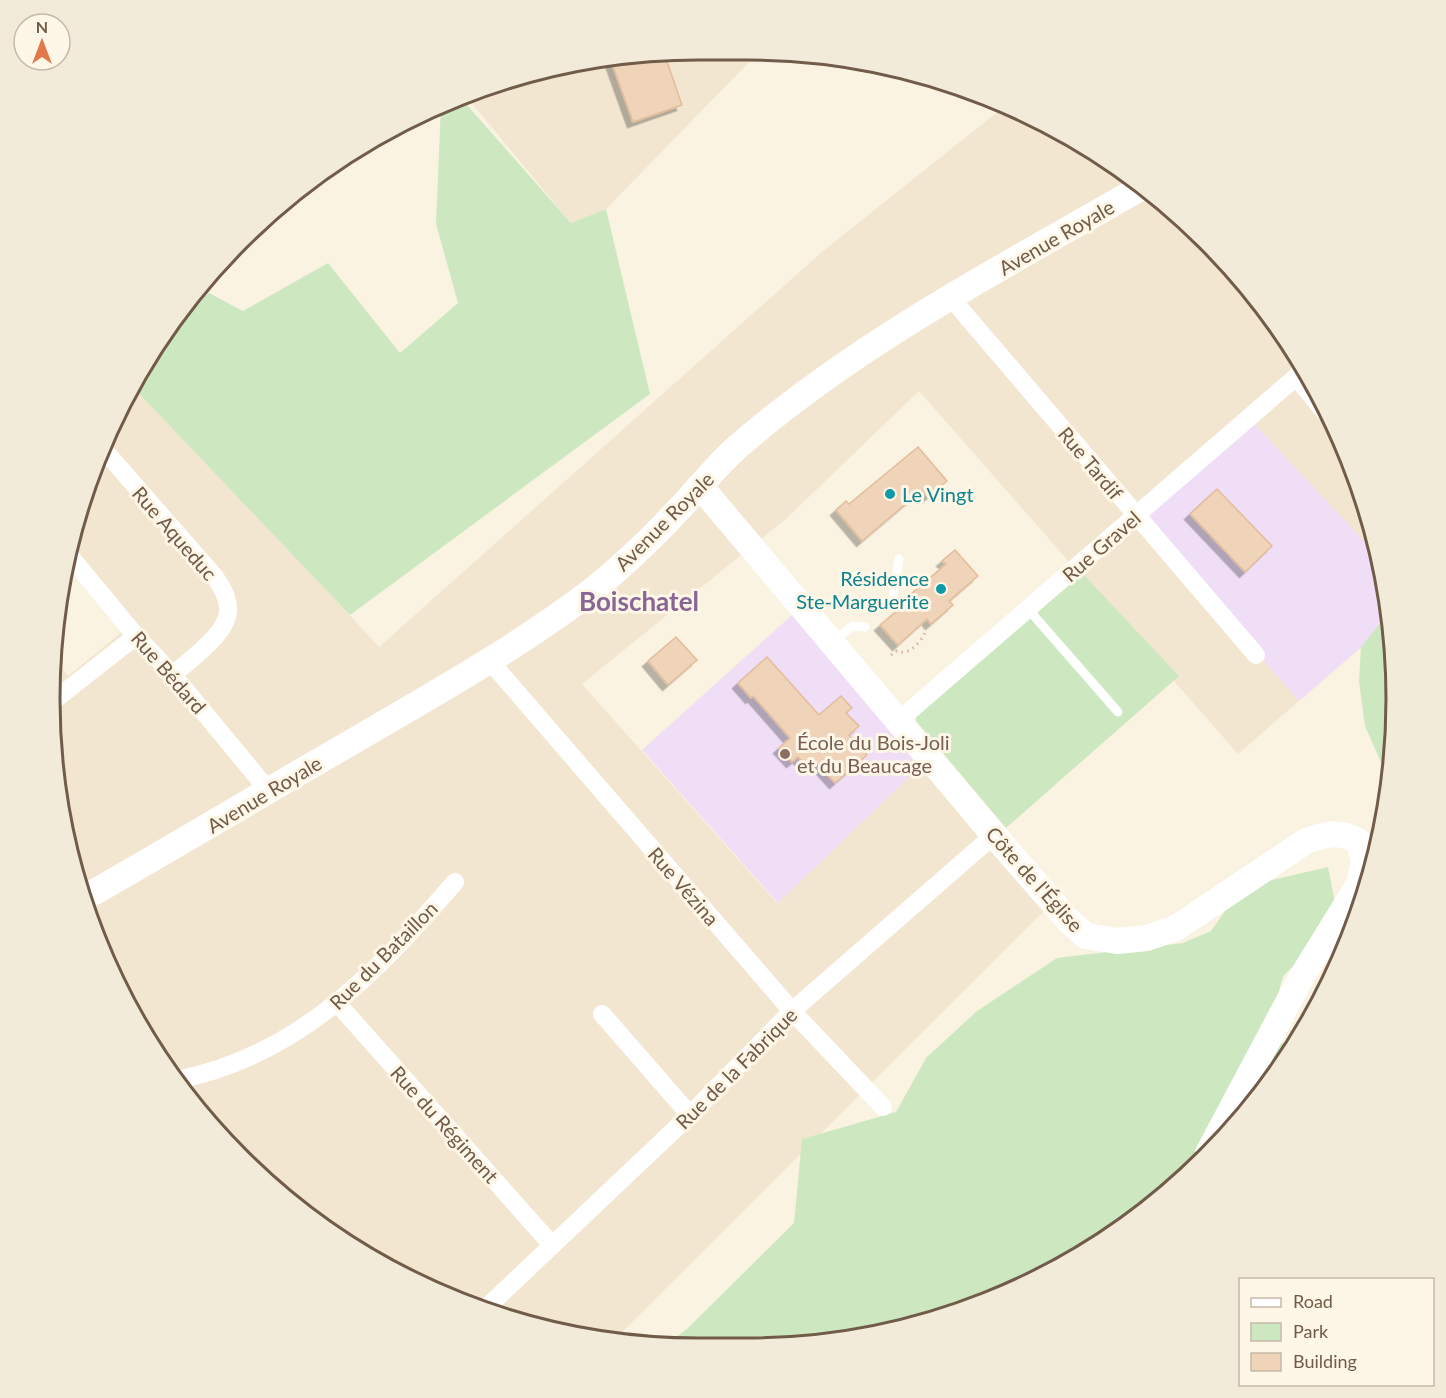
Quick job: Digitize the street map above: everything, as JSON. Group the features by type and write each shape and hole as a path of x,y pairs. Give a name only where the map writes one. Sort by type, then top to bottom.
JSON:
{"main road":[{"name":"Avenue Royale","path":"91,894 174,848 489,660 586,595 626,562 739,445 799,398 882,340 1135,191"},
{"name":"Côte de l'Église","path":"700,486 994,835 1067,920 1086,936 1117,941 1146,938 1176,928 1306,842 1326,834 1346,834 1358,842 1364,861 1362,872"},
{"name":"Côte de l'Église","path":"1223,1124 1301,978 1357,887"}],"street":[{"name":"Rue Tardif","path":"951,298 1256,655"},
{"name":"Rue Gravel","path":"898,721 1297,375"},
{"name":"Rue Aqueduc","path":"109,455 215,576 225,594 228,610 219,634 173,675"},
{"name":"Rue Bédard","path":"75,562 136,636 173,675 268,790"},
{"path":"60,696 136,636"},
{"name":"Rue Vézina","path":"489,660 792,1011 884,1107"},
{"name":"Rue de la Fabrique","path":"491,1303 690,1115 792,1011 994,835"},
{"name":"Rue du Bataillon","path":"185,1079 205,1075 244,1061 296,1033 338,1004 408,937 455,882"},
{"name":"Rue du Régiment","path":"338,1004 552,1245"},
{"path":"603,1014 690,1115"}],"lane":[{"path":"892,605 899,559"},
{"path":"1028,609 1118,712"},
{"path":"831,642 853,626 866,627"}],"path":[{"path":"891,655 896,651 902,653 908,651 918,643 925,633 921,625"}],"shaded area":[{"path":"751,60 606,209 571,223 471,103 534,82 616,65 657,61"},
{"path":"998,112 1067,146 1102,168 1136,192 1199,247 1254,310 1300,380 1320,416 1352,494 1374,574 1382,629 1238,754 919,391 787,518 582,684 777,903 929,758 1048,907 621,1333 574,1326 534,1316 494,1304 416,1272 379,1252 310,1206 247,1151 219,1120 192,1088 146,1018 126,982 94,904 72,824 65,782 61,741 61,666 68,676 133,623 77,554 82,534 109,454 141,388 379,647 823,251"},
{"path":"1249,418 1366,544 1374,574 1382,629 1299,701 1136,515"},
{"name":"École du Bois-Joli et du Beaucage","path":"801,607 929,758 778,903 642,750"}],"green space":[{"path":"466,104 571,223 606,209 650,394 350,615 138,393 168,344 192,310 209,293 243,311 328,263 400,353 458,303 436,224 441,115"},
{"path":"1083,574 1179,676 1006,828 916,721 916,709"},
{"path":"1382,621 1386,699 1383,766 1365,726 1359,681 1361,647"},
{"path":"1328,867 1336,907 1331,931 1283,976 1274,1010 1278,1042 1284,1044 1254,1088 1199,1151 1136,1206 1102,1230 1030,1272 952,1304 912,1316 872,1326 789,1337 675,1337 687,1329 794,1223 802,1139 896,1112 926,1058 977,1011 1057,958 1183,943 1211,931 1242,887"}],"building":[{"path":"667,61 682,105 633,122 613,66"},
{"name":"Le Vingt","path":"918,447 947,481 928,497 922,490 862,541 836,510 846,501 849,504"},
{"path":"1217,489 1272,546 1245,572 1190,514"},
{"name":"Résidence Ste-Marguerite","path":"955,550 978,576 949,601 953,605 931,624 927,619 898,645 880,625 905,604 903,601 946,564 942,561"},
{"path":"676,637 697,660 668,685 648,661"},
{"path":"767,657 819,715 841,696 852,708 846,713 859,726 849,735 867,755 835,783 816,762 809,769 798,757 792,762 779,748 790,738 753,696 751,698 738,683"}],"place":[{"name":"Le Vingt","path":"890,494"},
{"name":"Résidence Ste-Marguerite","path":"941,589"},
{"name":"École du Bois-Joli et du Beaucage","path":"785,754"}],"district":[{"name":"Boischatel","path":"639,601"}]}
